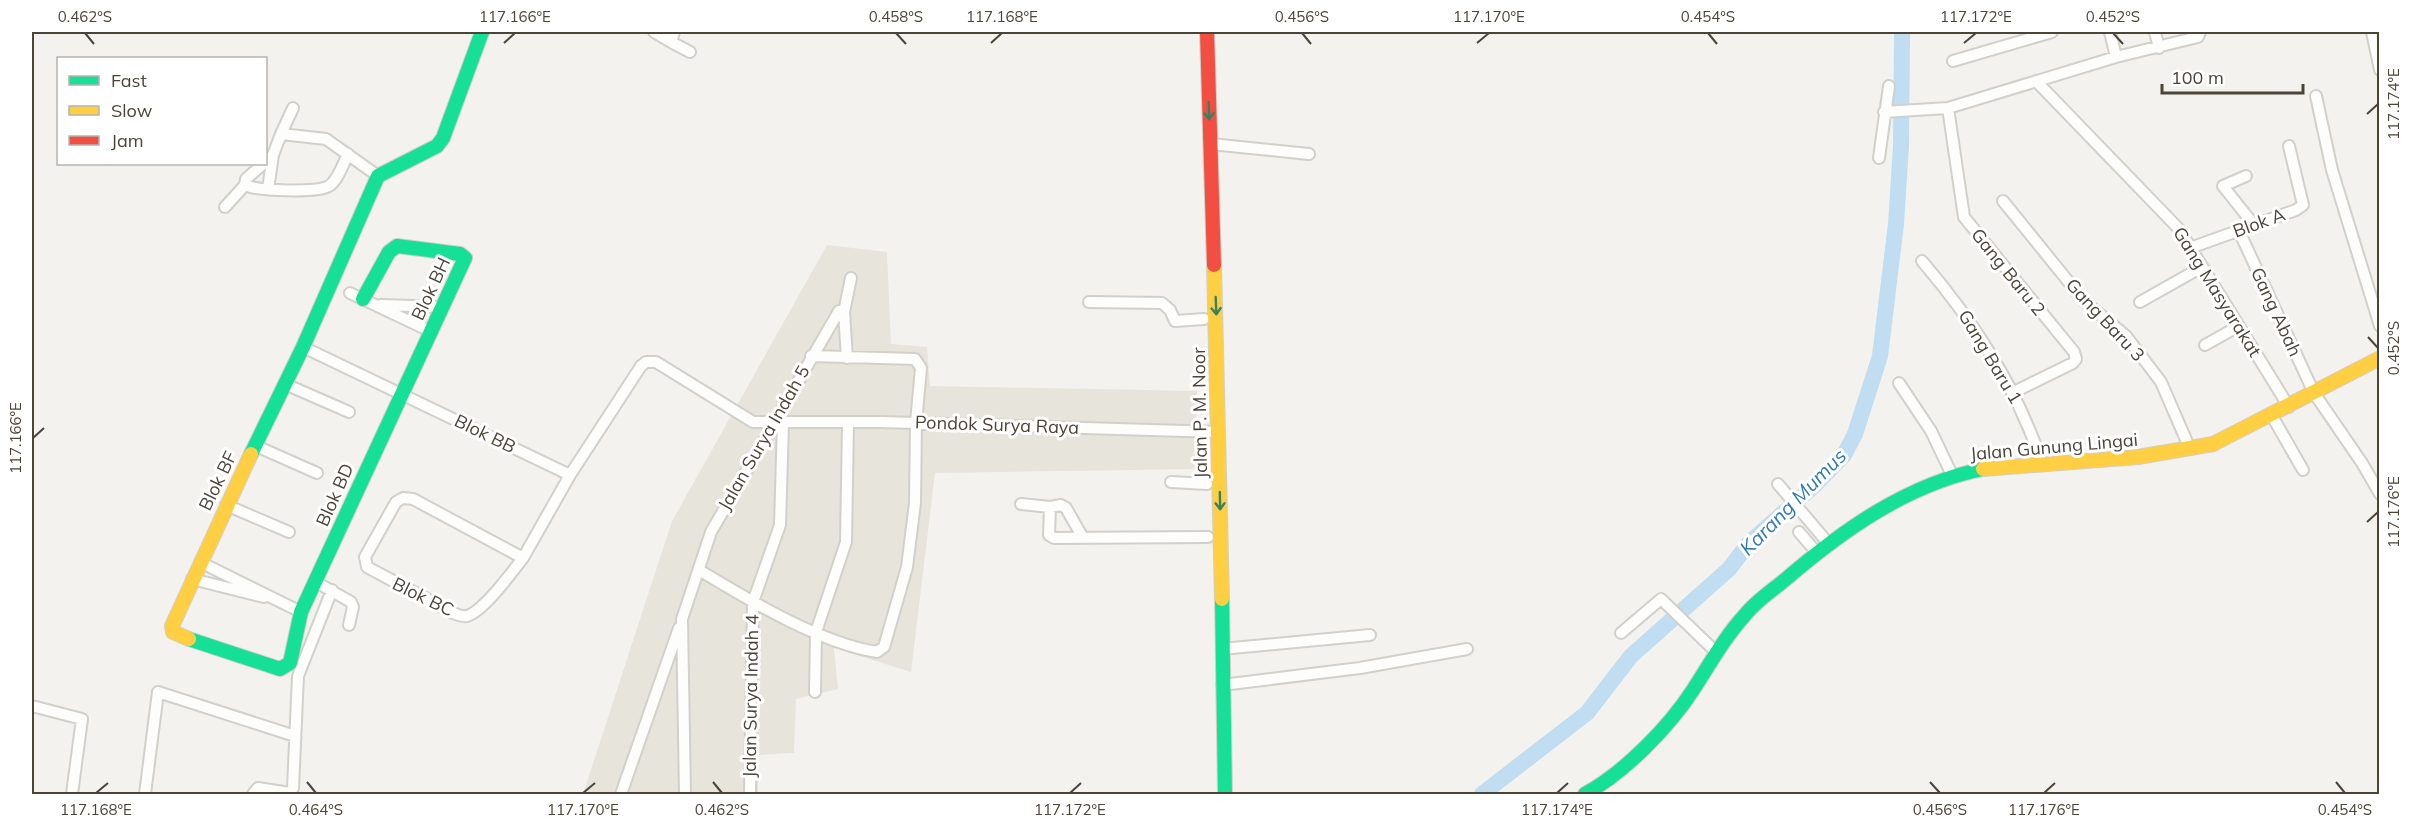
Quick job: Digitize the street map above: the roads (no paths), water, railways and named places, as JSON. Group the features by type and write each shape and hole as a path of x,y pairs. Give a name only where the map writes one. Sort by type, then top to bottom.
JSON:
{"main road":[{"path":"378,176 437,146 482,32"},
{"name":"Jalan P. M. Noor","path":"1196,32 1207,148 1218,647 1214,795"},
{"name":"Jalan P. M. Noor","path":"1207,32 1204,319 1212,431 1207,484 1208,537 1222,685 1225,795"},
{"name":"Blok BF","path":"173,632 172,626 192,579 303,347 378,176"},
{"name":"Blok BH","path":"369,302 389,252 400,245 464,255 466,261 401,393"},
{"name":"Jalan Gunung Lingai","path":"1585,795 1600,786 1655,737 1692,692 1716,652 1746,614 1828,543 1910,493 1952,475 1996,466 2138,457 2213,444 2272,416 2379,358"},
{"name":"Blok BD","path":"173,632 283,669 290,663 301,612 401,393"}],"street":[{"path":"654,32 672,37 690,52"},
{"path":"1953,62 2052,32"},
{"path":"2110,32 2116,57"},
{"path":"2155,32 2159,48"},
{"path":"1887,112 1948,108 2116,57 2198,37 2200,32"},
{"path":"2372,32 2379,69"},
{"name":"Gang Masyarakat","path":"2036,81 2115,165 2172,220 2289,407"},
{"path":"1879,158 1889,86"},
{"path":"2316,96 2332,170 2379,326"},
{"path":"268,189 267,160 293,108"},
{"name":"Gang Baru 2","path":"1948,108 1964,217 2074,352 2076,359 2073,363 2014,392"},
{"path":"280,134 326,139 378,176"},
{"name":"Blok A","path":"2190,248 2296,210 2303,205 2289,146"},
{"path":"1207,148 1309,154"},
{"path":"245,185 268,189 325,188 334,182 348,154"},
{"path":"225,207 245,185 246,179 261,165"},
{"path":"2246,176 2223,186 2254,225"},
{"name":"Gang Baru 3","path":"2003,201 2085,302 2126,336 2161,382 2190,449"},
{"name":"Gang Abah","path":"2239,231 2314,393 2362,463 2379,494"},
{"name":"Gang Baru 1","path":"1922,261 1954,298 1984,341 2014,392 2042,463"},
{"path":"2140,302 2202,267"},
{"path":"848,358 844,312 851,278"},
{"path":"350,293 432,332"},
{"path":"369,302 443,308"},
{"path":"1089,302 1162,303 1170,310 1175,321 1204,319"},
{"name":"Jalan Surya Indah 5","path":"621,795 711,532 779,423 837,312 844,312"},
{"path":"2205,345 2239,326"},
{"name":"Blok BB","path":"303,347 570,475"},
{"path":"699,570 753,602 816,632 868,651 877,652 884,647 907,567 915,502 916,423 921,368 915,359 812,356"},
{"name":"Pondok Surya Raya","path":"570,475 641,366 649,361 656,362 743,418 753,422 916,423 1212,431"},
{"path":"1899,382 1931,431 1952,475"},
{"path":"285,384 349,412"},
{"path":"2272,416 2303,470"},
{"name":"Jalan Surya Indah 4","path":"750,795 753,602 780,525 779,423"},
{"path":"814,692 816,632 846,542 848,423"},
{"path":"256,446 317,473"},
{"name":"Blok BC","path":"523,558 413,499 403,498 396,502 365,557 365,563 371,572 453,613 467,616 508,578 523,558 570,475"},
{"path":"1171,482 1207,484"},
{"path":"1780,486 1828,543"},
{"path":"1021,504 1066,507 1083,538"},
{"path":"226,505 289,532"},
{"path":"1050,507 1049,535 1054,538 1208,537"},
{"path":"1799,532 1817,553"},
{"path":"200,562 301,612"},
{"path":"192,579 270,598"},
{"path":"316,582 351,602 349,626"},
{"path":"253,795 258,788 292,792 298,676 337,594"},
{"path":"1621,633 1657,601 1663,600 1716,652"},
{"name":"Jalan Surya Indah 5","path":"682,619 685,795"},
{"path":"1218,647 1370,635"},
{"path":"1222,685 1360,668 1467,649"},
{"path":"144,795 158,692 294,736"},
{"path":"32,706 82,719 72,795"}],"waterway":[{"name":"Karang Mumus","path":"1482,794 1587,713 1631,656 1729,569 1749,543 1816,484 1844,455 1855,434 1880,356 1896,224 1901,146 1902,32"}]}
